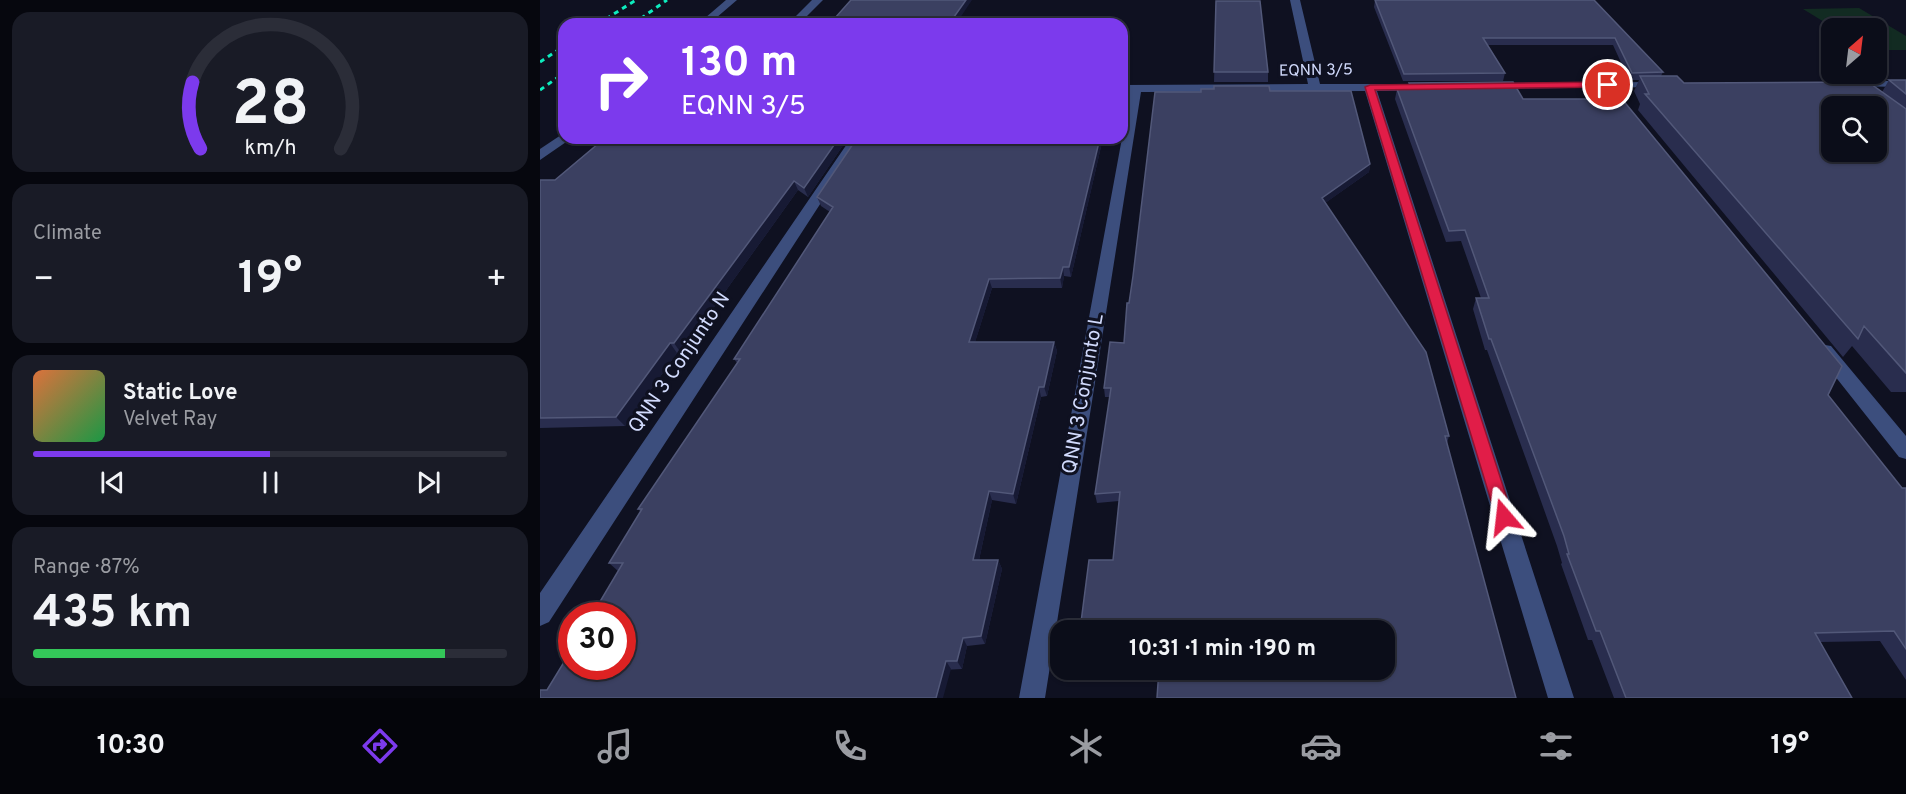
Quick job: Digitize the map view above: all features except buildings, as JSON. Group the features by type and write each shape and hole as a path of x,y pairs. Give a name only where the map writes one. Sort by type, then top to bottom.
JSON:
{"street":[{"path":"710,18 732,0"},
{"path":"799,18 818,0"},
{"path":"1295,0 1315,88"},
{"path":"1864,96 1845,84 1906,84"},
{"path":"1608,85 1623,103"},
{"path":"1477,86 1677,85"},
{"name":"EQNN 3/5","path":"1129,89 1441,86"},
{"path":"1370,87 1561,698"},
{"path":"540,156 558,142"},
{"name":"QNN 3 Conjunto N","path":"540,614 853,144"},
{"name":"QNN 3 Conjunto L","path":"1032,698 1120,144"},
{"path":"1816,341 1906,451"}],"green space":[{"path":"1859,8 1876,18 1821,18 1821,20 1803,9"},
{"path":"1887,25 1906,36 1906,50 1887,50"}],"railway":[{"path":"608,18 636,0"},
{"path":"642,18 667,0"},
{"path":"540,62 558,50"},
{"path":"540,90 558,77"}],"route":[{"path":"1504,517 1370,87 1608,85"}]}
